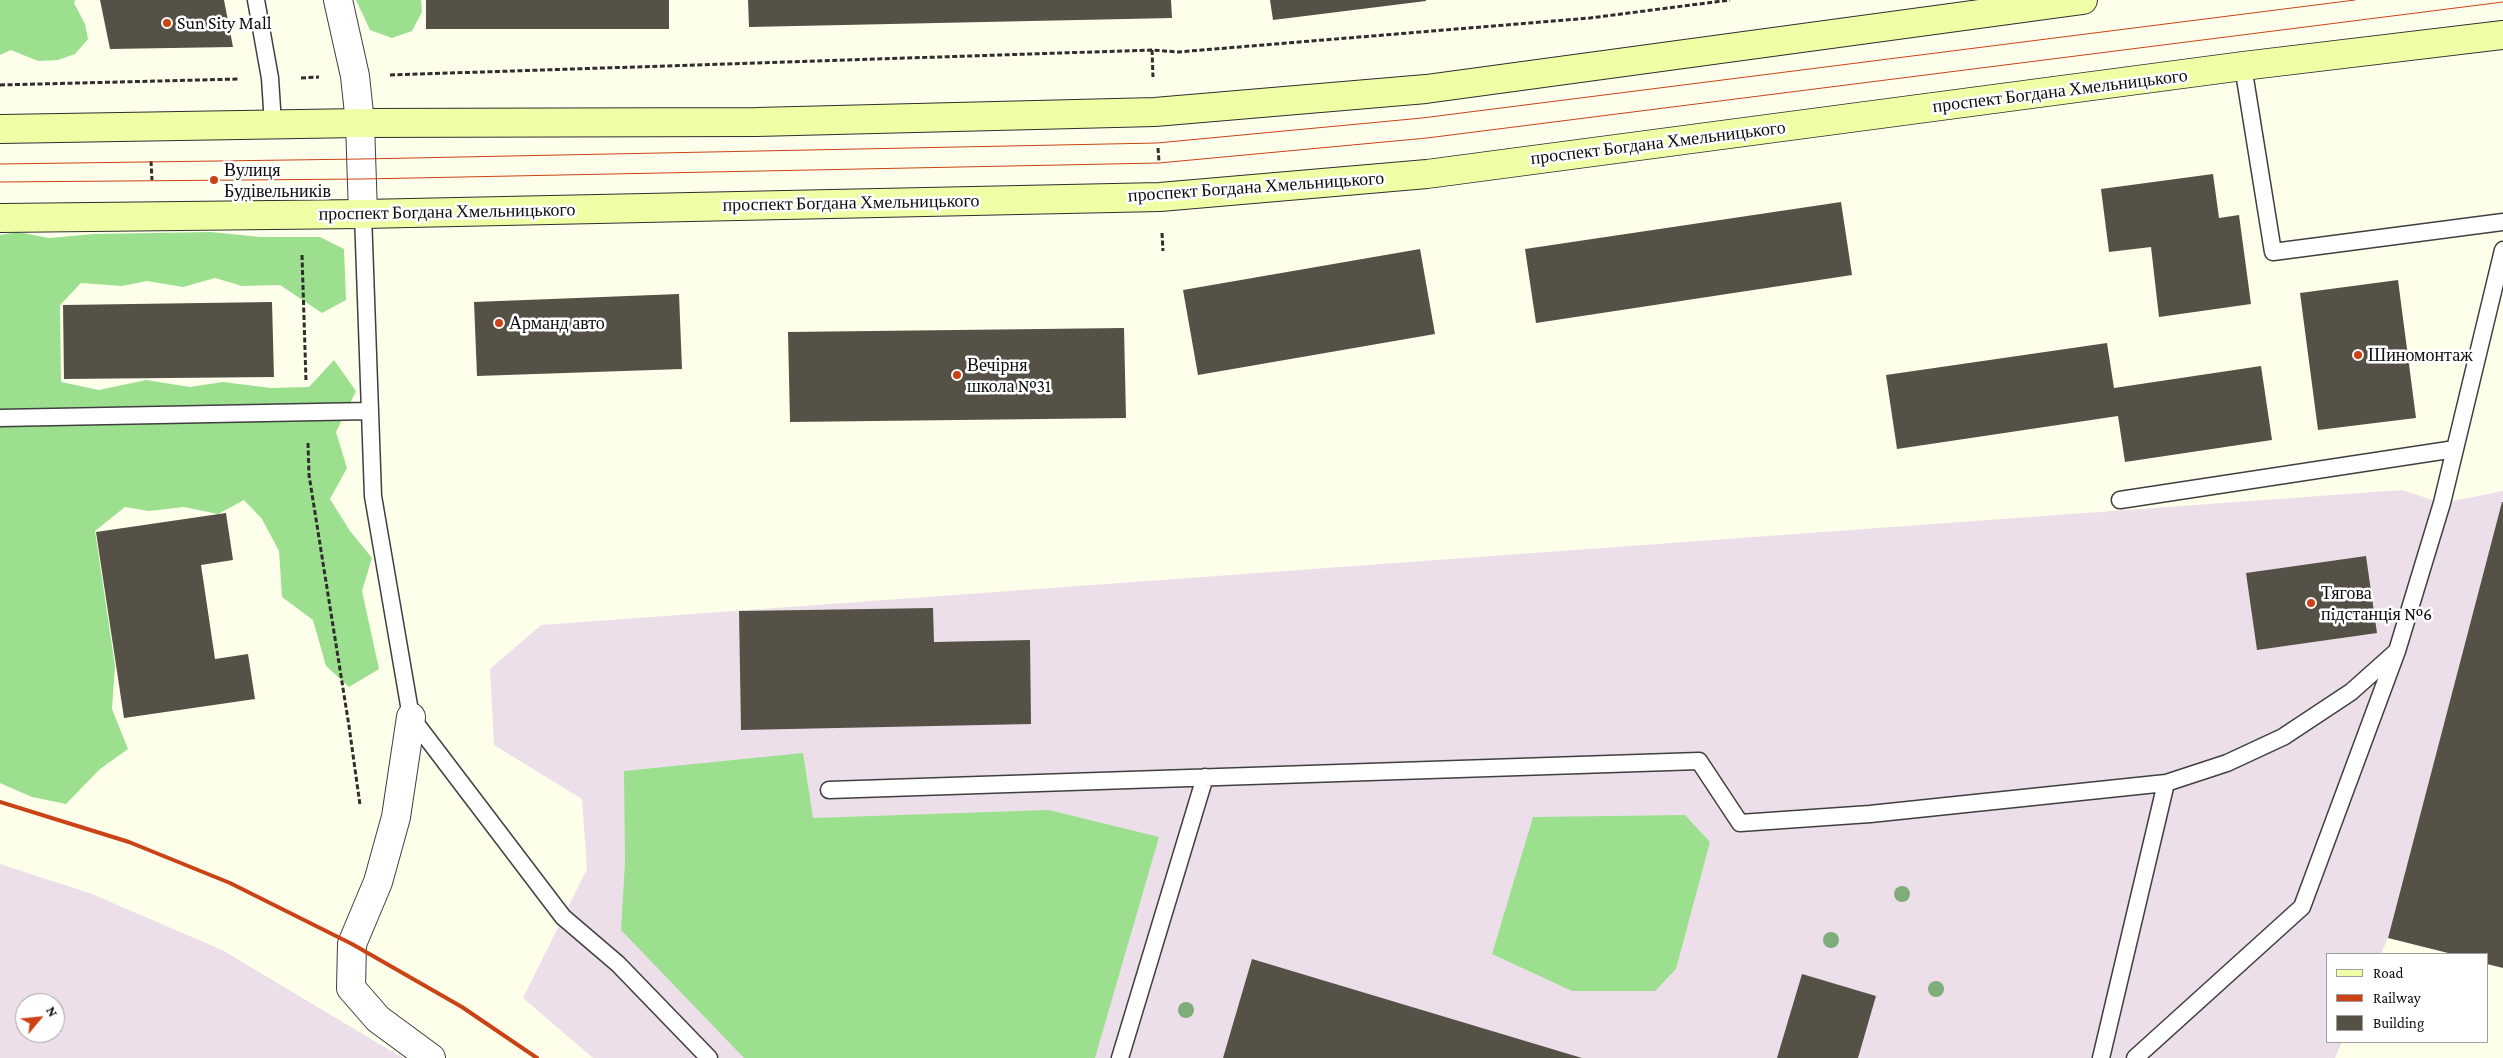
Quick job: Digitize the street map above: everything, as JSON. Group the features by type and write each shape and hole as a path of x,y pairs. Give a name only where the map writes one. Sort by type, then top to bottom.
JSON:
{"main road":[{"path":"0,129 360,122 756,122 1155,112 1426,89 2083,0"},
{"name":"проспект Богдана Хмельницького","path":"0,218 363,214 1160,197 1427,174 2243,66 2503,35"}],"street":[{"path":"338,0 355,76 360,122 363,214"},
{"path":"411,717 396,817 378,882 352,944 351,988 378,1019 431,1058"}],"lane":[{"path":"256,0 270,78 273,124"},
{"path":"2243,66 2273,252 2503,222"},
{"path":"363,214 372,496 411,717 563,917 618,964 709,1058"},
{"path":"2135,1058 2302,907 2397,651 2442,503 2503,250"},
{"path":"0,418 370,411"},
{"path":"2120,500 2455,448"},
{"path":"829,790 1699,761 1740,823 1870,814 2166,782 2227,763 2283,737 2351,692 2397,651"},
{"path":"1120,1058 1205,777"},
{"path":"2101,1058 2166,782"}],"path":[{"path":"0,85 355,76 1152,50 1178,52 1590,18 1730,0"},
{"path":"1152,50 1163,251"},
{"path":"148,80 153,216"},
{"path":"302,254 309,475 349,726 360,808"}],"shaded area":[{"path":"2402,490 2442,503 2503,491 2503,499 2388,938 2381,953 2326,953 2326,1043 2342,1043 2335,1058 593,1058 523,998 587,869 582,799 494,745 490,669 541,625"},
{"path":"0,864 92,894 222,950 403,1058 0,1058"}],"green space":[{"path":"0,0 75,0 74,3 85,24 88,39 75,54 58,60 38,61 11,50 0,55"},
{"path":"356,0 421,0 422,12 412,31 392,38 370,30"},
{"path":"18,232 49,238 94,234 211,232 260,237 320,237 344,249 346,300 322,313 280,285 242,286 215,278 183,287 147,281 122,286 81,283 60,305 61,382 99,390 146,380 190,387 223,382 271,388 309,387 334,360 356,391 336,432 347,468 330,499 350,531 372,558 362,591 379,669 349,687 326,666 313,620 282,597 279,551 262,519 244,500 218,514 184,507 149,511 125,507 95,531 115,666 112,709 128,749 100,769 66,804 32,797 0,783 0,235"},
{"path":"803,753 813,818 1049,810 1159,837 1095,1058 744,1058 621,930 625,862 624,771"},
{"path":"1685,815 1710,842 1676,969 1655,991 1572,991 1492,954 1533,817"}],"building":[{"name":"Sun Sity Mall","path":"100,0 224,0 233,47 110,49"},
{"path":"426,0 669,0 669,29 426,29"},
{"path":"748,0 1171,0 1172,18 749,27"},
{"path":"1270,0 1426,0 1426,1 1273,20"},
{"path":"2213,174 2219,218 2239,215 2251,304 2159,317 2151,247 2109,252 2101,189"},
{"path":"1841,202 1852,275 1536,323 1525,249"},
{"path":"1420,249 1435,334 1198,375 1183,290"},
{"name":"Шиномонтаж","path":"2398,280 2416,418 2318,430 2300,293"},
{"path":"679,294 682,369 477,376 474,302"},
{"path":"272,302 274,377 64,379 63,305"},
{"name":"Вечірня школа №31","path":"1124,328 1126,418 790,422 788,332"},
{"path":"2107,343 2114,388 2261,366 2272,440 2125,462 2118,416 1897,449 1886,375"},
{"path":"2503,502 2503,968 2488,964 2488,953 2448,953 2388,938"},
{"path":"226,513 233,560 201,565 215,659 248,654 255,699 124,718 96,532"},
{"name":"Тягова пiдстанцiя №6","path":"2366,556 2377,633 2257,650 2246,573"},
{"path":"933,608 934,642 1030,640 1031,724 741,730 739,611"},
{"path":"1252,959 1582,1058 1223,1058"},
{"path":"1802,974 1876,996 1858,1058 1777,1058"}],"tram line":[{"path":"0,164 361,159 1157,143 1422,118 2355,0"},
{"path":"0,182 362,179 1159,163 1427,138 2503,2"}],"railway":[{"path":"0,802 129,842 230,883 352,944 462,1007 537,1058"}],"place":[{"name":"Sun Sity Mall","path":"167,23"},
{"name":"Вулиця Будівельників","path":"214,180"},
{"name":"Арманд авто","path":"499,323"},
{"name":"Шиномонтаж","path":"2358,355"},
{"name":"Вечірня школа №31","path":"957,375"},
{"name":"Тягова пiдстанцiя №6","path":"2311,603"}]}
